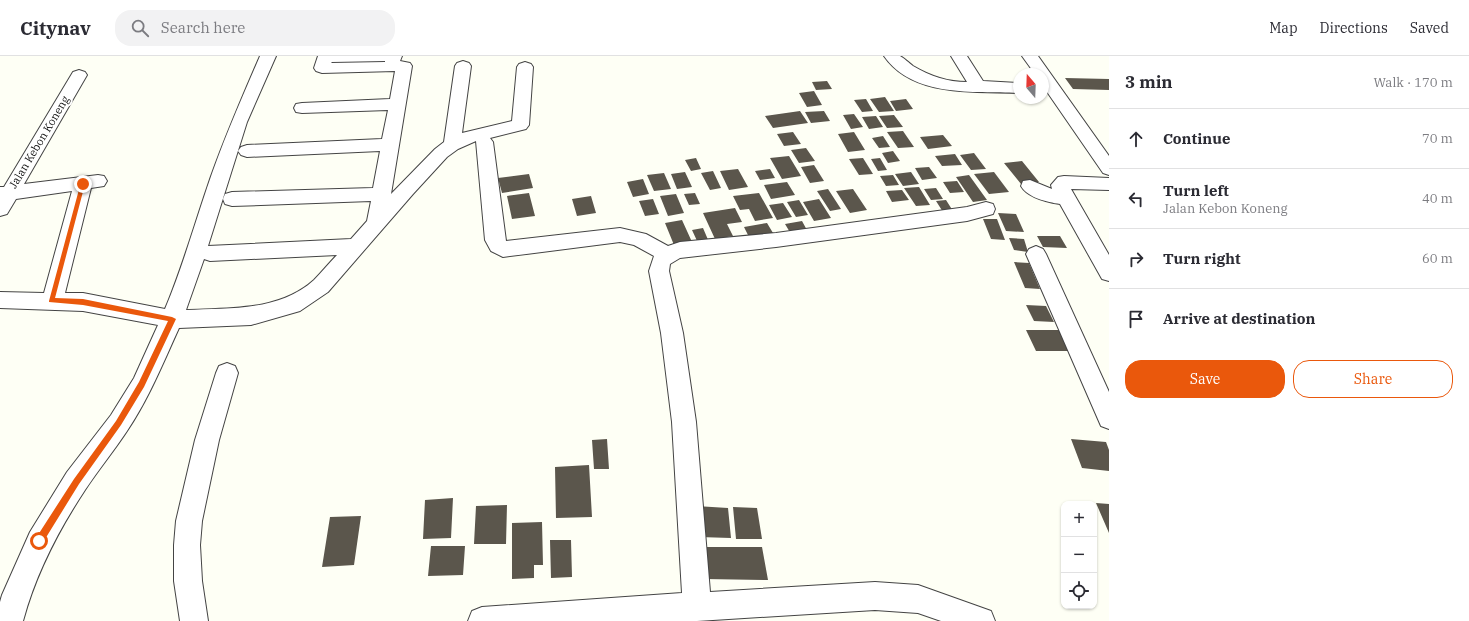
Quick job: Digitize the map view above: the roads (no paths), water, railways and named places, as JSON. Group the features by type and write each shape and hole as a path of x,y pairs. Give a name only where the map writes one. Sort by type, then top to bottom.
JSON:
{"street":[{"path":"9,621 27,566 39,541 76,481 119,423 142,384 172,319 188,279 216,188 239,122 268,56"},
{"path":"892,56 904,67 941,84 962,87 978,86 1013,88"},
{"path":"959,56 978,86"},
{"path":"1030,56 1039,68"},
{"path":"376,224 404,66 390,67"},
{"path":"452,145 463,66"},
{"path":"0,300 83,302 172,319 251,316 292,305 321,286 406,189 452,145 465,138 520,125 525,67"},
{"name":"Jalan Kebon Koneng","path":"3,199 79,75"},
{"path":"1049,89 1109,169"},
{"path":"302,108 397,104"},
{"path":"484,142 495,240 500,248 503,249 620,235 634,237 667,254"},
{"path":"248,150 390,145"},
{"path":"3,199 90,182 52,301"},
{"path":"1109,184 1064,182 1060,185 1109,274"},
{"path":"1030,186 1044,194 1066,198"},
{"path":"232,199 382,194"},
{"path":"696,608 684,422 672,333 659,271 661,261 667,254 680,250 776,240 967,214 986,209"},
{"path":"210,253 357,246"},
{"path":"1036,254 1109,418"},
{"path":"194,621 188,581 187,545 189,521 207,440 227,373"},
{"path":"482,621 586,617 874,596 909,597 928,601 981,621"}]}
